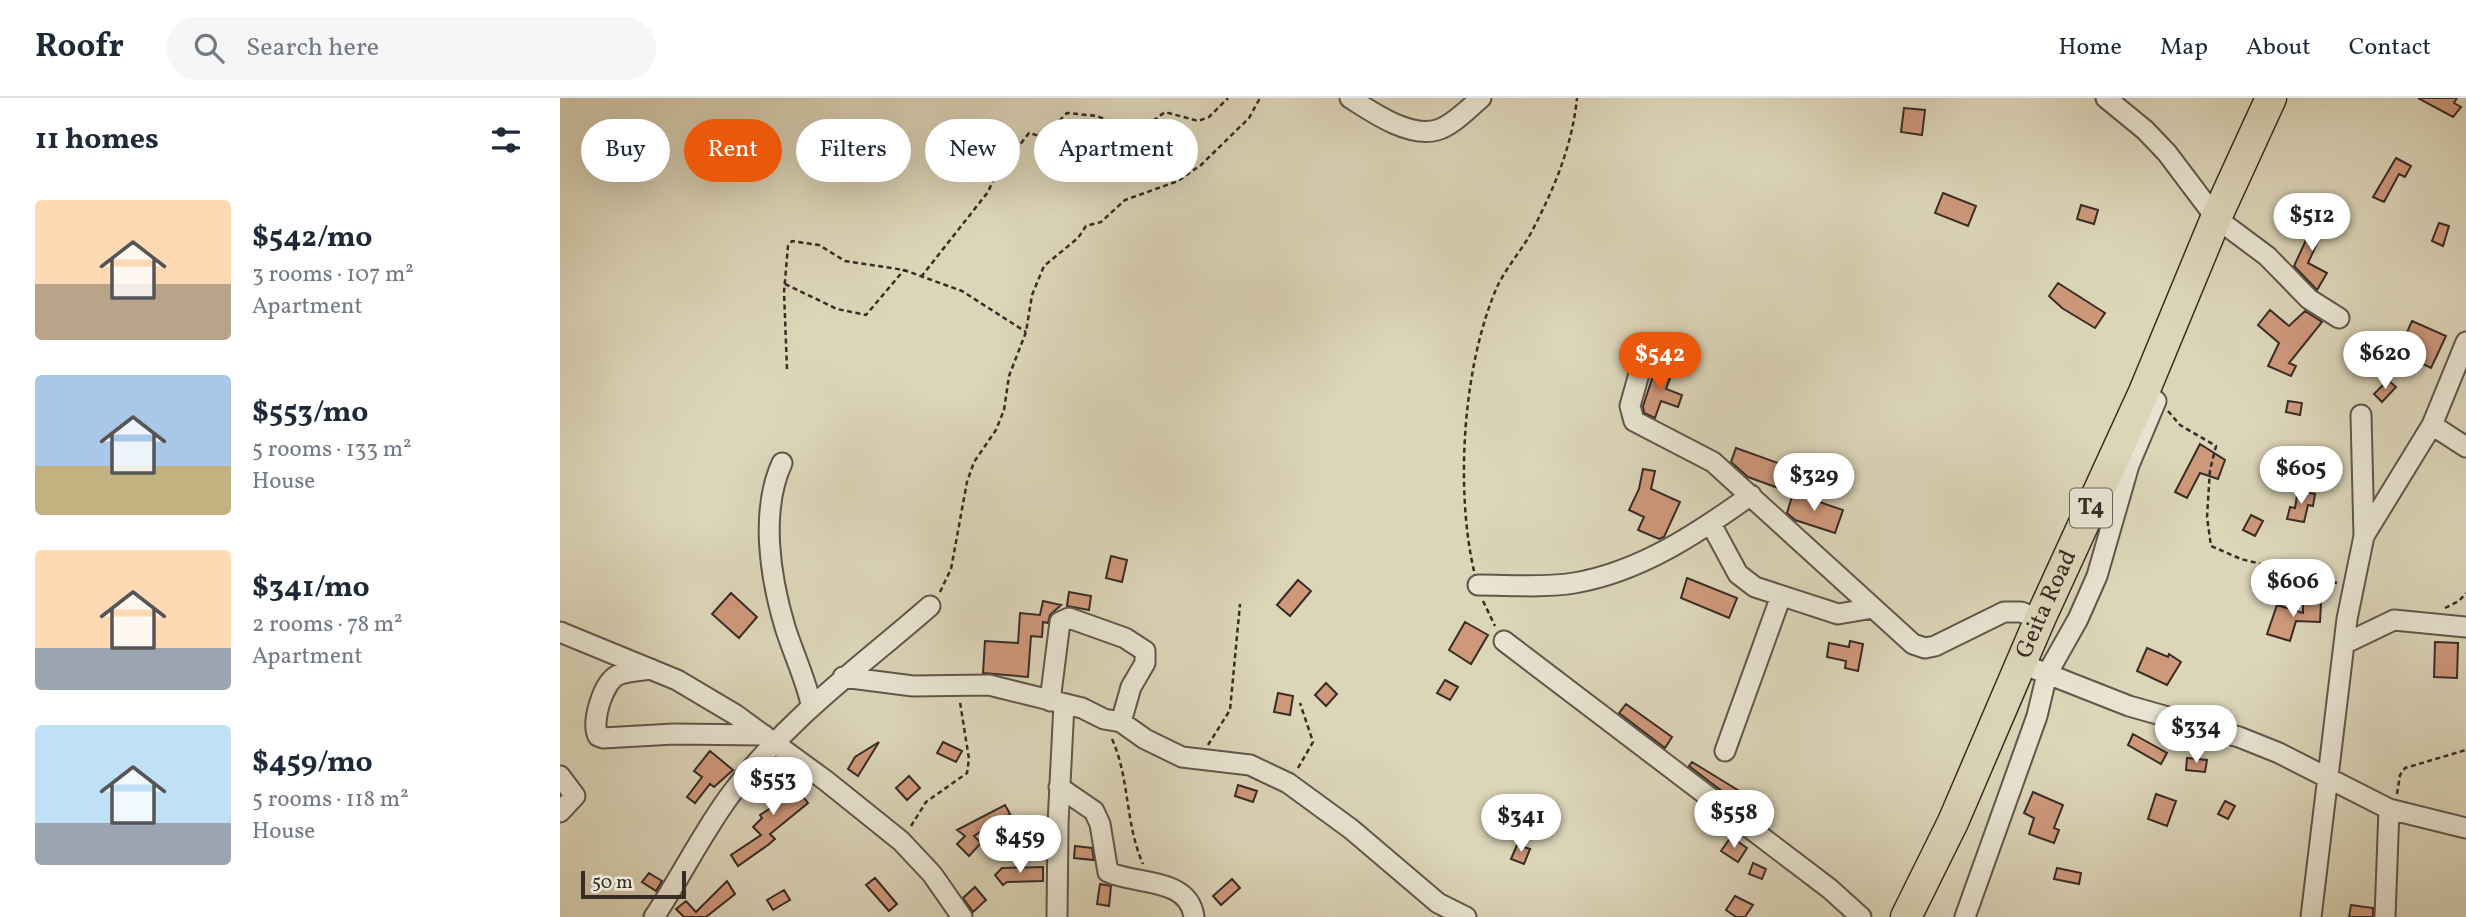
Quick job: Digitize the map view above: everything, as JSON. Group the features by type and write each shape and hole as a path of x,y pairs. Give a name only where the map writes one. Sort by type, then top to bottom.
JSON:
{"highway":[{"name":"Geita Road","path":"1906,917 1952,822 2034,668 2040,620 2150,397 2216,218 2271,98"}],"street":[{"path":"1363,101 1425,132 1439,130 1481,98"},
{"path":"2106,98 2167,153 2216,218 2267,256 2309,299 2339,318"},
{"path":"2364,536 2432,425 2466,342"},
{"path":"1640,370 1630,406 1634,421 1713,462 1913,644 1928,648 2004,612 2021,612 2040,620"},
{"path":"1965,917 2037,716 2034,668 2078,619 2097,576 2150,397"},
{"path":"2311,917 2344,644 2364,536 2361,415"},
{"path":"2432,425 2466,447"},
{"path":"782,463 772,483 769,505 771,541 785,626 806,681 811,704"},
{"path":"1478,585 1572,583 1605,576 1636,564 1711,524 1751,495"},
{"path":"1711,524 1738,575 1755,587 1838,614 1873,608"},
{"path":"1725,751 1782,596"},
{"path":"654,917 769,739 930,606"},
{"path":"1057,917 1057,702 1060,622 1069,618 1125,638 1145,651 1145,663 1113,721"},
{"path":"2344,644 2394,620 2466,627"},
{"path":"560,632 652,669 713,700 769,739 901,841 932,874 962,917"},
{"path":"1504,641 1830,889 1861,917"},
{"path":"2034,668 2129,706 2239,737 2279,753 2392,810 2466,828"},
{"path":"652,669 615,676 609,683 596,724 598,736 603,738 674,734 769,739"},
{"path":"843,677 888,684 981,684 1089,710 1171,752 1199,760 1250,765 1288,783 1351,830 1438,903 1466,917"},
{"path":"560,776 575,796 560,812"},
{"path":"1059,787 1094,811 1100,824 1108,872 1150,882 1181,894 1191,903 1194,917"},
{"path":"2385,917 2392,810"}],"path":[{"path":"921,277 988,192 1006,151 1019,146 1029,133 1043,137 1067,113 1097,116 1132,130 1147,125 1165,112 1198,121 1209,117 1228,98"},
{"path":"930,606 944,587 951,569 967,482 974,462 1001,418 1009,376 1026,332 1032,295 1044,266 1078,238 1086,226 1101,222 1125,200 1178,181 1201,166 1249,118 1260,98"},
{"path":"1504,641 1487,612 1478,585 1467,515 1471,373 1498,285 1530,234 1563,167 1572,134 1577,98"},
{"path":"787,369 785,284 788,246 797,240 826,248 845,261 904,270 962,291 1026,332"},
{"path":"785,284 837,309 866,315 904,270"},
{"path":"2150,397 2180,425 2216,446 2210,470 2207,517 2211,546 2241,559 2354,587"},
{"path":"1199,760 1230,709 1240,604"},
{"path":"901,841 926,802 967,773 969,759 960,703 953,686"},
{"path":"1288,783 1313,742 1300,703"},
{"path":"1113,721 1135,848 1150,882"},
{"path":"2392,810 2404,768 2466,750"}],"building":[{"path":"2418,98 2457,98 2454,103 2461,107 2453,117"},
{"path":"1904,108 1925,110 1922,135 1901,132"},
{"path":"2396,158 2411,166 2405,177 2399,174 2384,202 2373,197"},
{"path":"1943,193 1976,206 1968,226 1935,213"},
{"path":"2081,205 2098,210 2094,224 2077,219"},
{"path":"2319,212 2329,217 2308,263 2327,273 2317,290 2294,266"},
{"path":"2439,223 2449,226 2443,246 2432,241"},
{"path":"2058,283 2105,313 2095,328 2062,308 2049,296"},
{"path":"2270,310 2289,326 2305,311 2322,322 2289,363 2296,366 2291,376 2268,366 2279,343 2258,325"},
{"path":"2412,321 2446,336 2431,368 2398,352"},
{"path":"1657,364 1673,370 1666,389 1682,395 1678,407 1661,401 1655,418 1644,413 1643,406"},
{"path":"2388,380 2396,387 2382,402 2374,394"},
{"path":"2288,401 2302,403 2300,415 2286,412"},
{"path":"2200,444 2225,460 2218,479 2200,473 2187,498 2175,492"},
{"path":"1736,448 1789,467 1781,489 1748,477 1731,462"},
{"path":"1643,469 1655,471 1651,489 1680,502 1664,537 1659,539 1638,530 1644,517 1629,510 1639,489"},
{"path":"2298,490 2315,494 2313,506 2308,505 2304,522 2287,519 2290,507 2295,508"},
{"path":"1793,493 1843,510 1835,533 1795,520 1787,513"},
{"path":"2251,515 2263,521 2255,536 2243,530"},
{"path":"1111,556 1127,560 1122,582 1106,578"},
{"path":"1687,578 1737,598 1729,618 1681,598"},
{"path":"1298,580 1311,591 1290,616 1277,605"},
{"path":"1069,592 1091,596 1089,610 1067,606"},
{"path":"731,593 757,617 739,638 712,614"},
{"path":"1043,601 1061,605 1050,615 1048,623 1043,622 1042,637 1031,636 1028,677 983,673 985,641 1018,643 1020,613 1040,615"},
{"path":"2303,602 2321,603 2320,622 2296,621 2290,641 2267,634 2277,605 2303,613"},
{"path":"1465,622 1488,635 1471,664 1449,650"},
{"path":"1850,641 1863,644 1858,671 1845,668 1846,661 1827,657 1829,643 1849,647"},
{"path":"2435,642 2458,643 2457,678 2434,677"},
{"path":"2147,648 2168,657 2169,654 2181,662 2167,685 2137,671"},
{"path":"1445,680 1458,687 1450,700 1437,693"},
{"path":"1326,683 1337,694 1326,706 1315,695"},
{"path":"1278,693 1293,696 1290,715 1274,712"},
{"path":"1626,704 1672,737 1665,748 1619,713"},
{"path":"2133,734 2167,753 2161,764 2128,745"},
{"path":"879,742 858,776 848,769 855,757"},
{"path":"943,742 962,751 956,762 937,753"},
{"path":"710,751 733,770 714,787 710,784 695,803 687,797 702,777 694,771"},
{"path":"2187,758 2207,760 2205,772 2186,770"},
{"path":"1692,762 1741,792 1735,801 1689,766"},
{"path":"787,776 808,803 770,834 775,839 738,866 731,855 761,835 753,827 762,818 760,815 772,807 762,795"},
{"path":"909,776 920,788 907,800 896,788"},
{"path":"1238,785 1257,791 1253,802 1235,796"},
{"path":"2033,792 2063,805 2054,828 2059,830 2054,843 2029,834 2034,818 2024,813"},
{"path":"2156,794 2176,801 2167,826 2148,819"},
{"path":"2225,801 2235,806 2228,819 2218,814"},
{"path":"1005,805 1010,814 974,836 981,843 969,856 957,844 965,836 957,830"},
{"path":"1731,837 1747,848 1738,862 1721,851"},
{"path":"1517,845 1530,849 1524,864 1511,859"},
{"path":"1075,846 1092,848 1094,860 1074,858"},
{"path":"1753,863 1766,869 1762,879 1749,874"},
{"path":"1043,867 1043,881 1007,882 1003,885 995,875 1002,868"},
{"path":"2057,868 2081,873 2079,884 2054,879"},
{"path":"649,873 662,881 656,891 642,882"},
{"path":"875,878 897,904 889,911 866,885"},
{"path":"1232,879 1240,888 1221,905 1213,896"},
{"path":"727,881 735,894 706,917 684,917 676,909 686,901 696,912"},
{"path":"1100,884 1111,886 1109,906 1097,904"},
{"path":"975,887 986,900 973,912 963,898"},
{"path":"784,890 790,900 773,910 767,900"},
{"path":"1735,896 1753,905 1745,917 1736,917 1726,910"},
{"path":"2351,905 2373,908 2373,917 2349,917"}]}
